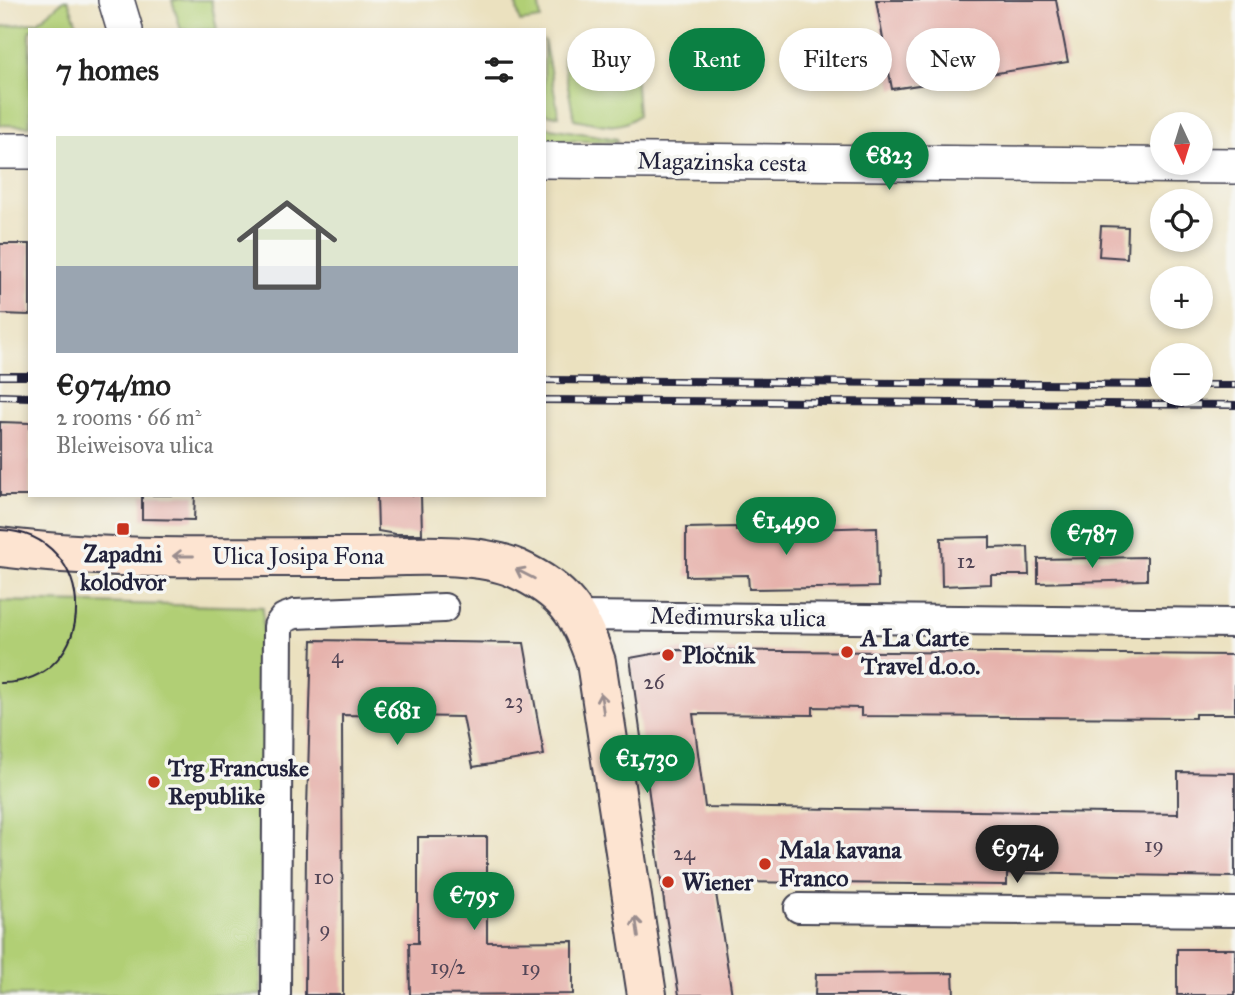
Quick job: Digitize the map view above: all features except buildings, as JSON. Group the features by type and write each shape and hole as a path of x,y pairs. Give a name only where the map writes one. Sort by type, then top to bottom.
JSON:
{"main road":[{"name":"Ulica Josipa Fona","path":"0,547 108,555 489,560 517,569 546,584 578,616"},
{"path":"578,616 596,662 646,995"}],"street":[{"path":"116,0 124,28"},
{"path":"0,151 28,151"},
{"name":"Magazinska cesta","path":"546,160 1235,166"},
{"path":"276,995 278,626 284,618 295,614 444,608"},
{"name":"Međimurska ulica","path":"578,616 1235,623"},
{"path":"799,908 1235,912"}],"green space":[{"path":"64,0 68,0 78,28 28,28 28,126 0,125 0,27 38,22"},
{"path":"172,0 211,0 217,28 180,28"},
{"path":"515,0 538,0 541,19 520,22"},
{"path":"567,48 567,81 563,59"},
{"path":"546,50 559,116 546,114"},
{"path":"569,91 636,91 638,115 631,121 616,125 574,119"},
{"path":"546,127 617,139 618,142 546,140"},
{"name":"Trg Francuske Republike","path":"0,601 263,607 261,995 0,995"}],"tram line":[{"path":"0,530 33,537 57,555 71,580 76,608 71,636 57,660 33,677 0,683"}],"railway":[{"path":"0,376 28,376"},
{"path":"546,380 1150,385"},
{"path":"1213,385 1235,385"},
{"path":"0,396 28,397"},
{"path":"546,400 1235,405"}],"place":[{"name":"Zapadni kolodvor","path":"123,529"},
{"name":"A La Carte Travel d.o.o.","path":"847,652"},
{"name":"Pločnik","path":"668,655"},
{"name":"Trg Francuske Republike","path":"154,782"},
{"name":"Mala kavana Franco","path":"765,864"},
{"name":"Wiener","path":"668,882"}]}
